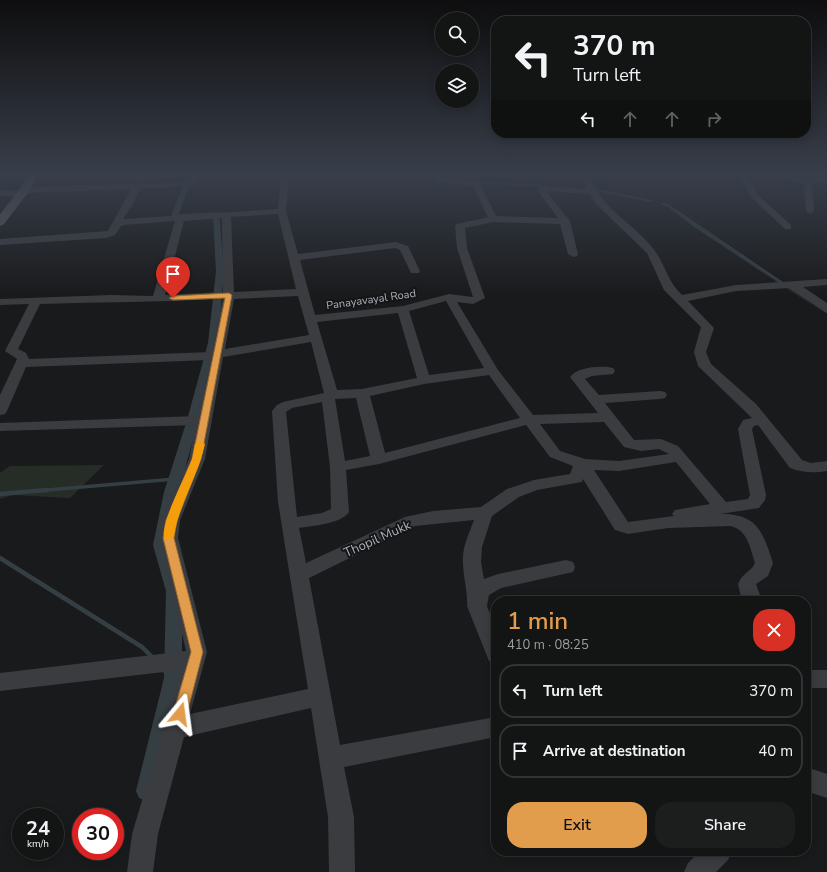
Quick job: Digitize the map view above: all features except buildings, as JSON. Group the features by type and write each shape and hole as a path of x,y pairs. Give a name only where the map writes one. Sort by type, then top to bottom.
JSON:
{"street":[{"path":"0,242 106,235 112,233 121,215"},
{"path":"140,872 145,834 196,659 196,644 169,538 169,531 171,520 197,459 229,295 226,215"},
{"path":"117,224 230,215"},
{"path":"283,215 329,396 338,467 340,512 325,518 290,524"},
{"path":"490,215 493,220 565,221"},
{"path":"560,215 565,221 573,254"},
{"path":"612,215 651,252 668,288 708,328 700,352 706,366 740,396 796,464 803,468 811,469 827,466"},
{"path":"775,215 788,227"},
{"path":"158,299 180,218"},
{"name":"Panayavayal Road","path":"310,320 403,309 449,297 473,301 480,298 462,248 460,226 493,220"},
{"path":"294,258 396,245 404,248 415,271"},
{"path":"680,299 736,288 827,282"},
{"path":"792,285 827,308"},
{"path":"0,302 111,298 158,299 302,292"},
{"path":"449,297 492,371 555,454 576,460 582,464 621,526 628,528 679,521 678,516 683,512 753,504 757,500 758,495 745,429 748,422 760,420"},
{"path":"0,411 23,359 21,356 11,351 36,301"},
{"path":"403,309 424,380"},
{"path":"22,363 218,355 315,338"},
{"path":"342,872 341,817 286,502 279,411 288,405 329,396 362,393 424,380 492,371"},
{"path":"608,371 590,372 577,377 629,444 641,446 667,445 680,457 722,508"},
{"path":"362,393 379,459"},
{"path":"594,400 660,394"},
{"path":"338,467 379,459 529,420 609,417"},
{"path":"0,427 205,420"},
{"path":"582,464 619,466 680,457"},
{"path":"491,642 477,606 472,562 473,547 485,513 513,492 534,486 576,478 582,464"},
{"name":"Thopil Mukk","path":"299,574 411,521 433,517 485,513"},
{"path":"668,522 730,520 738,521 751,528 764,563 761,571 749,579 747,584 751,596"},
{"path":"477,598 480,591 488,585 566,567"},
{"path":"0,682 196,659"},
{"path":"811,679 827,680"},
{"path":"176,728 320,696"},
{"path":"331,758 491,727"},
{"path":"811,781 827,786"},
{"path":"698,872 714,856"}],"shaded area":[{"path":"678,215 681,215 827,315"},
{"path":"104,465 70,498 12,495 0,499 0,473 10,466"}],"waterway":[{"path":"175,215 175,216 202,215"},
{"path":"146,791 173,678 174,591 160,545 171,492 193,420 213,343 220,271 216,215"},
{"path":"682,215 743,256"},
{"path":"741,255 781,282"},
{"path":"789,287 827,312"},
{"path":"36,491 175,479"},
{"path":"0,494 47,490"},
{"path":"0,558 142,647 153,658"},
{"path":"164,670 173,678"}],"slow traffic":[{"path":"169,536 171,520 197,459 200,444"}],"route":[{"path":"173,298 229,295 197,459 171,520 169,531 169,538 197,652 180,714"}]}
